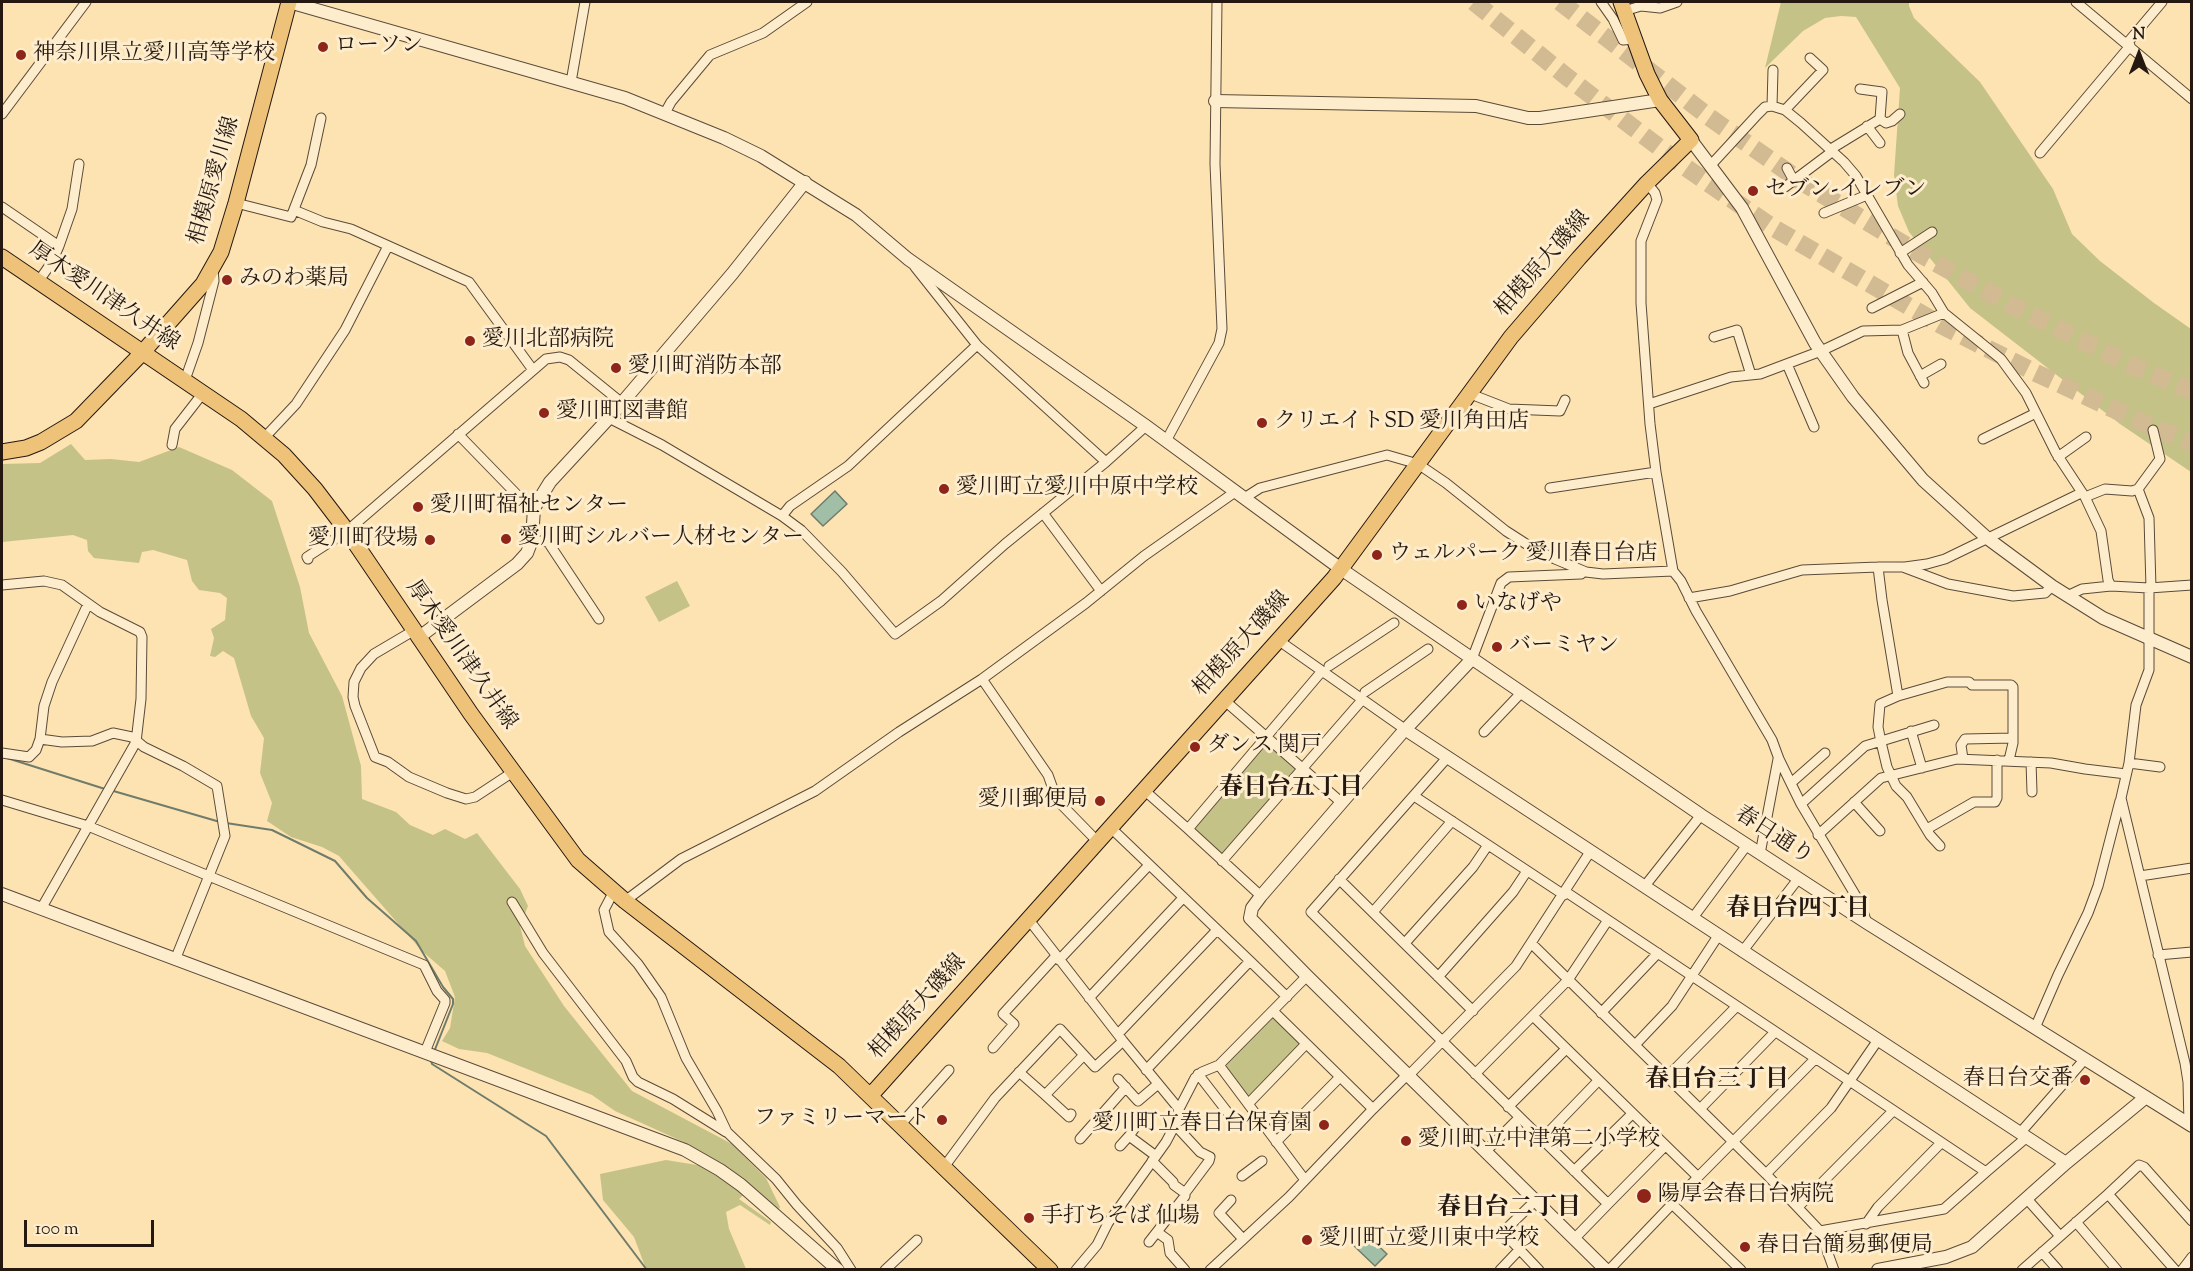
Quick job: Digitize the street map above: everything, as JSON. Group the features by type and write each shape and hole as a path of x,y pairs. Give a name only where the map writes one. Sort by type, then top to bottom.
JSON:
{"main road":[{"name":"相模原愛川線","path":"2,452 26,448 41,442 76,420 142,353 203,284 213,269 221,252 236,203 288,2"},
{"path":"1623,6 1647,74 1660,100 1691,140"},
{"name":"相模原大磯線","path":"1050,1269 871,1095 1341,569 1468,393 1526,318 1647,183 1691,140"},
{"name":"厚木愛川津久井線","path":"2,257 203,393 265,437 284,454 315,489 347,531 415,634 578,860 619,896 839,1066 871,1095"}],"street":[{"path":"2,114 86,2"},
{"name":"春日通り","path":"288,2 571,82 665,113 761,156 856,215 908,259 1146,426 1341,569 1521,693 1866,924 2190,1125"},
{"path":"571,82 585,2"},
{"path":"665,113 671,102 710,55 763,33 807,2"},
{"path":"1166,441 1219,343 1222,328 1217,245 1215,101 1217,2"},
{"path":"1601,2 1613,19 1623,40 1634,39"},
{"path":"1623,6 1660,8 1677,2"},
{"path":"2076,2 2192,99"},
{"path":"2040,153 2130,46 2129,40 2162,2"},
{"path":"1785,111 1826,72 1810,58"},
{"path":"1772,106 1773,70"},
{"path":"1785,187 1832,150 1880,119 1885,92 1860,89"},
{"path":"1215,101 1476,106 1528,118 1540,118 1660,100"},
{"path":"1711,165 1765,107 1772,106 1785,111 1832,150 1856,176 1900,253 1944,313 2001,359 2026,393 2058,457 2083,495 2103,539 2108,580 2111,586"},
{"path":"1880,119 1886,123 1900,114"},
{"path":"236,203 291,217 310,165 321,118"},
{"path":"1868,126 1880,143"},
{"path":"1691,140 1742,208 1821,351 1861,406 1923,480 1987,538 2067,596 2103,618 2192,657"},
{"path":"38,282 52,262 72,208 79,164"},
{"path":"1787,168 1794,181"},
{"path":"513,771 475,797 466,799 419,781 388,762 375,757 355,706 354,682 361,668 374,654 415,634 517,564 527,553 532,540 534,508 550,482 622,403 732,274 805,183"},
{"path":"1647,183 1655,193 1657,200 1644,230 1640,248 1641,303 1648,404 1656,472 1673,571 1681,581 1772,740 1801,804 1860,903 1866,924"},
{"path":"1824,213 1867,195"},
{"path":"2,207 58,246"},
{"path":"294,210 323,222 351,229 469,282 533,370"},
{"path":"1900,253 1932,232"},
{"path":"265,437 296,404 345,330 388,246"},
{"path":"908,259 977,345 1106,462"},
{"path":"184,380 198,343 214,281 213,269"},
{"path":"1872,308 1923,282"},
{"path":"1648,404 1731,377 1760,374 1821,351 1863,331 1902,330 1944,313"},
{"path":"1714,337 1737,330 1751,375"},
{"path":"1902,330 1908,353 1922,379 1941,364"},
{"path":"782,516 790,506 848,466 977,345"},
{"path":"308,559 307,557 347,531 549,358 560,357 569,360 622,403"},
{"path":"1787,364 1814,427"},
{"path":"172,445 175,429 203,393"},
{"path":"1468,393 1509,409 1560,411 1565,400"},
{"path":"1983,439 1997,428 2036,413"},
{"path":"609,418 662,445 782,516 801,530 842,572 894,634 941,601 1146,426"},
{"path":"1689,598 1730,591 1802,570 1903,567 1945,559 2083,495 2105,489 2132,491 2138,489 2160,459 2153,430"},
{"path":"458,434 525,503 534,508"},
{"path":"2058,457 2086,437"},
{"path":"727,1132 686,1058 661,997 638,964 609,932 604,910 619,896 681,859 815,791 899,732 982,679 1101,591 1144,556 1235,492 1246,496 1260,488 1387,455 1418,464 1534,549 1584,571 1603,574 1673,571"},
{"path":"1550,488 1656,472"},
{"path":"2035,1028 2069,950 2085,921 2098,886 2129,763 2136,705 2149,670 2149,518 2138,489"},
{"path":"1043,513 1101,591"},
{"path":"532,540 548,542 599,619"},
{"path":"1878,567 1898,696"},
{"path":"1903,567 1948,584 2013,596 2045,593 2052,586"},
{"path":"1584,571 1581,574 1509,577 1501,583 1472,659 1406,730 1262,896 1250,912 1252,921 1608,1269 1815,1059"},
{"path":"2,585 54,582 74,591 88,604 126,623 140,632 142,637 141,699 136,742 42,909"},
{"path":"2067,596 2082,589 2111,586 2150,588 2192,585"},
{"path":"2,753 29,757 36,750 40,739 44,706 52,682 88,604"},
{"path":"1188,829 1325,668 1394,623"},
{"path":"1278,640 1325,668 1446,759 2066,1163"},
{"path":"1222,861 1370,687 1428,649"},
{"path":"982,679 1043,768 1057,800 1098,842"},
{"path":"1940,846 1907,797 1896,786 1891,775 1878,727 1880,704 1898,696 1947,682 1969,682 1972,685 2010,685 2013,687 2013,738 2009,760"},
{"path":"1485,732 1521,693"},
{"path":"1224,700 1342,803"},
{"path":"1801,804 1865,746 1934,725"},
{"path":"1911,731 1922,768"},
{"path":"40,739 62,742 92,741 113,733 132,737 136,742 218,786 225,836 175,960"},
{"path":"1963,759 1961,746 1965,739 2013,738"},
{"path":"1791,783 1825,753"},
{"path":"1446,759 1311,912 1608,1204"},
{"path":"1760,854 1779,759"},
{"path":"1818,835 1881,778 1963,759 1966,761 2031,762 2126,774"},
{"path":"1927,829 1974,802 1995,802 1997,798 1996,760"},
{"path":"2031,762 2032,792"},
{"path":"2129,763 2160,767"},
{"path":"1144,790 1262,896"},
{"path":"1414,796 1527,871 1608,920 1986,1172"},
{"path":"2121,798 2188,1082 2190,1125"},
{"path":"2,800 88,826 424,965 445,1003 430,1054"},
{"path":"1854,802 1880,831"},
{"path":"1644,887 1701,815"},
{"path":"1373,912 1452,821"},
{"path":"1111,828 1287,997"},
{"path":"1405,943 1473,867 1488,845"},
{"path":"1692,919 1747,845"},
{"path":"1210,1269 1289,1197 1516,966 1590,852"},
{"path":"993,1048 1017,1027 1003,1014 1149,865"},
{"path":"2140,876 2192,868"},
{"path":"1438,977 1513,892 1527,871"},
{"path":"1339,879 1473,1011"},
{"path":"1742,952 1798,879"},
{"path":"2,894 686,1150 741,1185 838,1269"},
{"path":"1089,998 1183,898"},
{"path":"512,902 543,953 626,1061 633,1077 727,1132 776,1179 837,1248 851,1269"},
{"path":"1029,920 1120,1038 1179,1109"},
{"path":"1475,1074 1568,980 1608,920"},
{"path":"945,1167 995,1098 1060,1029 1095,1067 1217,930"},
{"path":"1635,1045 1672,1006 1718,936"},
{"path":"1531,944 1798,1207 1820,1231 1834,1269"},
{"path":"2158,955 2192,952"},
{"path":"1601,1012 1658,953"},
{"path":"1146,1070 1250,961"},
{"path":"1076,1269 1096,1245 1108,1223 1154,1159 1175,1125 1179,1109 1198,1074 1219,1065 1307,976"},
{"path":"1667,1077 1737,1006"},
{"path":"1273,1011 1373,1109"},
{"path":"1533,1016 1698,1177"},
{"path":"1701,1110 1775,1032"},
{"path":"1766,1174 1832,1108 1878,1040"},
{"path":"1248,1104 1306,1044"},
{"path":"1508,1107 1566,1049"},
{"path":"1045,1095 1084,1055"},
{"path":"1820,1231 1944,1209 2024,1135 2085,1059"},
{"path":"1219,1065 1305,1180"},
{"path":"900,1125 949,1070"},
{"path":"1019,1072 1069,1117"},
{"path":"1198,1074 1232,1118"},
{"path":"1276,1142 1340,1077"},
{"path":"1118,1079 1138,1101 1158,1084"},
{"path":"1542,1139 1598,1081"},
{"path":"1080,1139 1090,1132 1126,1088"},
{"path":"1878,1269 1909,1267 1972,1247 2066,1163 2146,1097"},
{"path":"1798,1207 1893,1111"},
{"path":"1574,1171 1632,1114"},
{"path":"1486,1151 1519,1118"},
{"path":"1120,1146 1139,1122"},
{"path":"1149,1242 1209,1161 1209,1157 1200,1152 1175,1125"},
{"path":"1129,1136 1154,1159 1174,1185 1185,1193"},
{"path":"1866,1224 1878,1207 1941,1143"},
{"path":"1575,1238 1665,1146"},
{"path":"1242,1176 1262,1161"},
{"path":"2022,1269 2139,1165 2144,1167 2192,1221"},
{"path":"2108,1194 2175,1269"},
{"path":"2027,1199 2060,1236"},
{"path":"1536,1200 1503,1232 1539,1269"},
{"path":"1226,1201 1219,1213 1243,1239"},
{"path":"1672,1203 1741,1269"},
{"path":"2076,1222 2117,1269"},
{"path":"1157,1232 1168,1240 1170,1253 1185,1269"},
{"path":"885,1269 917,1240"},
{"path":"1500,1269 1519,1250"},
{"path":"2043,1252 2058,1269"},
{"path":"2182,1269 2192,1257"}],"shaded area":[{"path":"1781,2 1909,2 1914,18 1980,82 2053,189 2072,234 2100,261 2191,329 2191,472 2120,424 1970,308 1909,232 1898,206 1894,175 1900,88 1856,17 1825,18 1803,31 1765,68"},
{"path":"71,444 85,460 111,459 139,462 179,447 232,470 272,501 300,587 309,633 342,696 361,766 362,799 396,812 410,825 433,835 445,829 465,839 477,833 520,889 528,906 520,926 525,946 564,1006 632,1091 732,1144 766,1178 780,1207 778,1211 749,1190 739,1199 771,1222 770,1225 740,1205 726,1212 729,1229 746,1269 646,1269 634,1237 603,1200 600,1174 666,1160 697,1165 706,1157 688,1144 615,1111 592,1095 487,1053 459,1049 442,1041 450,1028 455,997 445,971 422,951 339,856 322,847 291,837 267,821 272,803 260,773 264,738 251,716 234,658 223,651 215,657 210,656 214,638 211,629 225,620 227,598 220,593 199,590 192,581 187,560 153,550 142,552 139,563 94,558 88,551 87,540 73,535 2,542 2,464 40,463"},
{"path":"835,491 847,504 823,526 811,514"},
{"path":"677,581 690,606 659,622 645,597"},
{"path":"1264,741 1298,770 1222,856 1192,829"},
{"path":"1273,1016 1301,1045 1247,1098 1222,1065"},
{"path":"1364,1232 1387,1254 1375,1266 1352,1244"}],"waterway":[{"path":"7,758 105,789"},
{"path":"110,790 220,822"},
{"path":"226,823 272,830 335,861 367,898 416,941 443,987 453,999 434,1052"},
{"path":"431,1061 432,1064 546,1136 647,1270"}],"tunnel":[{"path":"1474,2 1685,167 1772,227 1941,325 2034,372 2192,443"},
{"path":"1560,2 1709,117 1802,182 1920,254 2013,306 2135,367 2192,391"}],"place":[{"name":"ローソン","path":"323,47"},
{"name":"神奈川県立愛川高等学校","path":"21,55"},
{"name":"セブン-イレブン","path":"1753,191"},
{"name":"みのわ薬局","path":"227,280"},
{"name":"愛川北部病院","path":"470,341"},
{"name":"愛川町消防本部","path":"616,368"},
{"name":"愛川町図書館","path":"544,413"},
{"name":"クリエイトSD 愛川角田店","path":"1262,423"},
{"name":"愛川町立愛川中原中学校","path":"944,489"},
{"name":"愛川町福祉センター","path":"418,507"},
{"name":"愛川町シルバー人材センター","path":"506,539"},
{"name":"愛川町役場","path":"430,540"},
{"name":"ウェルパーク 愛川春日台店","path":"1377,555"},
{"name":"いなげや","path":"1462,605"},
{"name":"バーミヤン","path":"1497,647"},
{"name":"ダンス 関戸","path":"1195,747"},
{"name":"愛川郵便局","path":"1100,801"},
{"name":"春日台交番","path":"2085,1080"},
{"name":"ファミリーマート","path":"942,1120"},
{"name":"愛川町立春日台保育園","path":"1324,1125"},
{"name":"愛川町立中津第二小学校","path":"1406,1141"},
{"name":"陽厚会春日台病院","path":"1644,1196"},
{"name":"手打ちそば 仙場","path":"1029,1218"},
{"name":"愛川町立愛川東中学校","path":"1307,1240"},
{"name":"春日台簡易郵便局","path":"1745,1247"}],"district":[{"name":"春日台五丁目","path":"1291,790"},
{"name":"春日台四丁目","path":"1798,911"},
{"name":"春日台三丁目","path":"1717,1082"},
{"name":"春日台二丁目","path":"1509,1210"}]}
